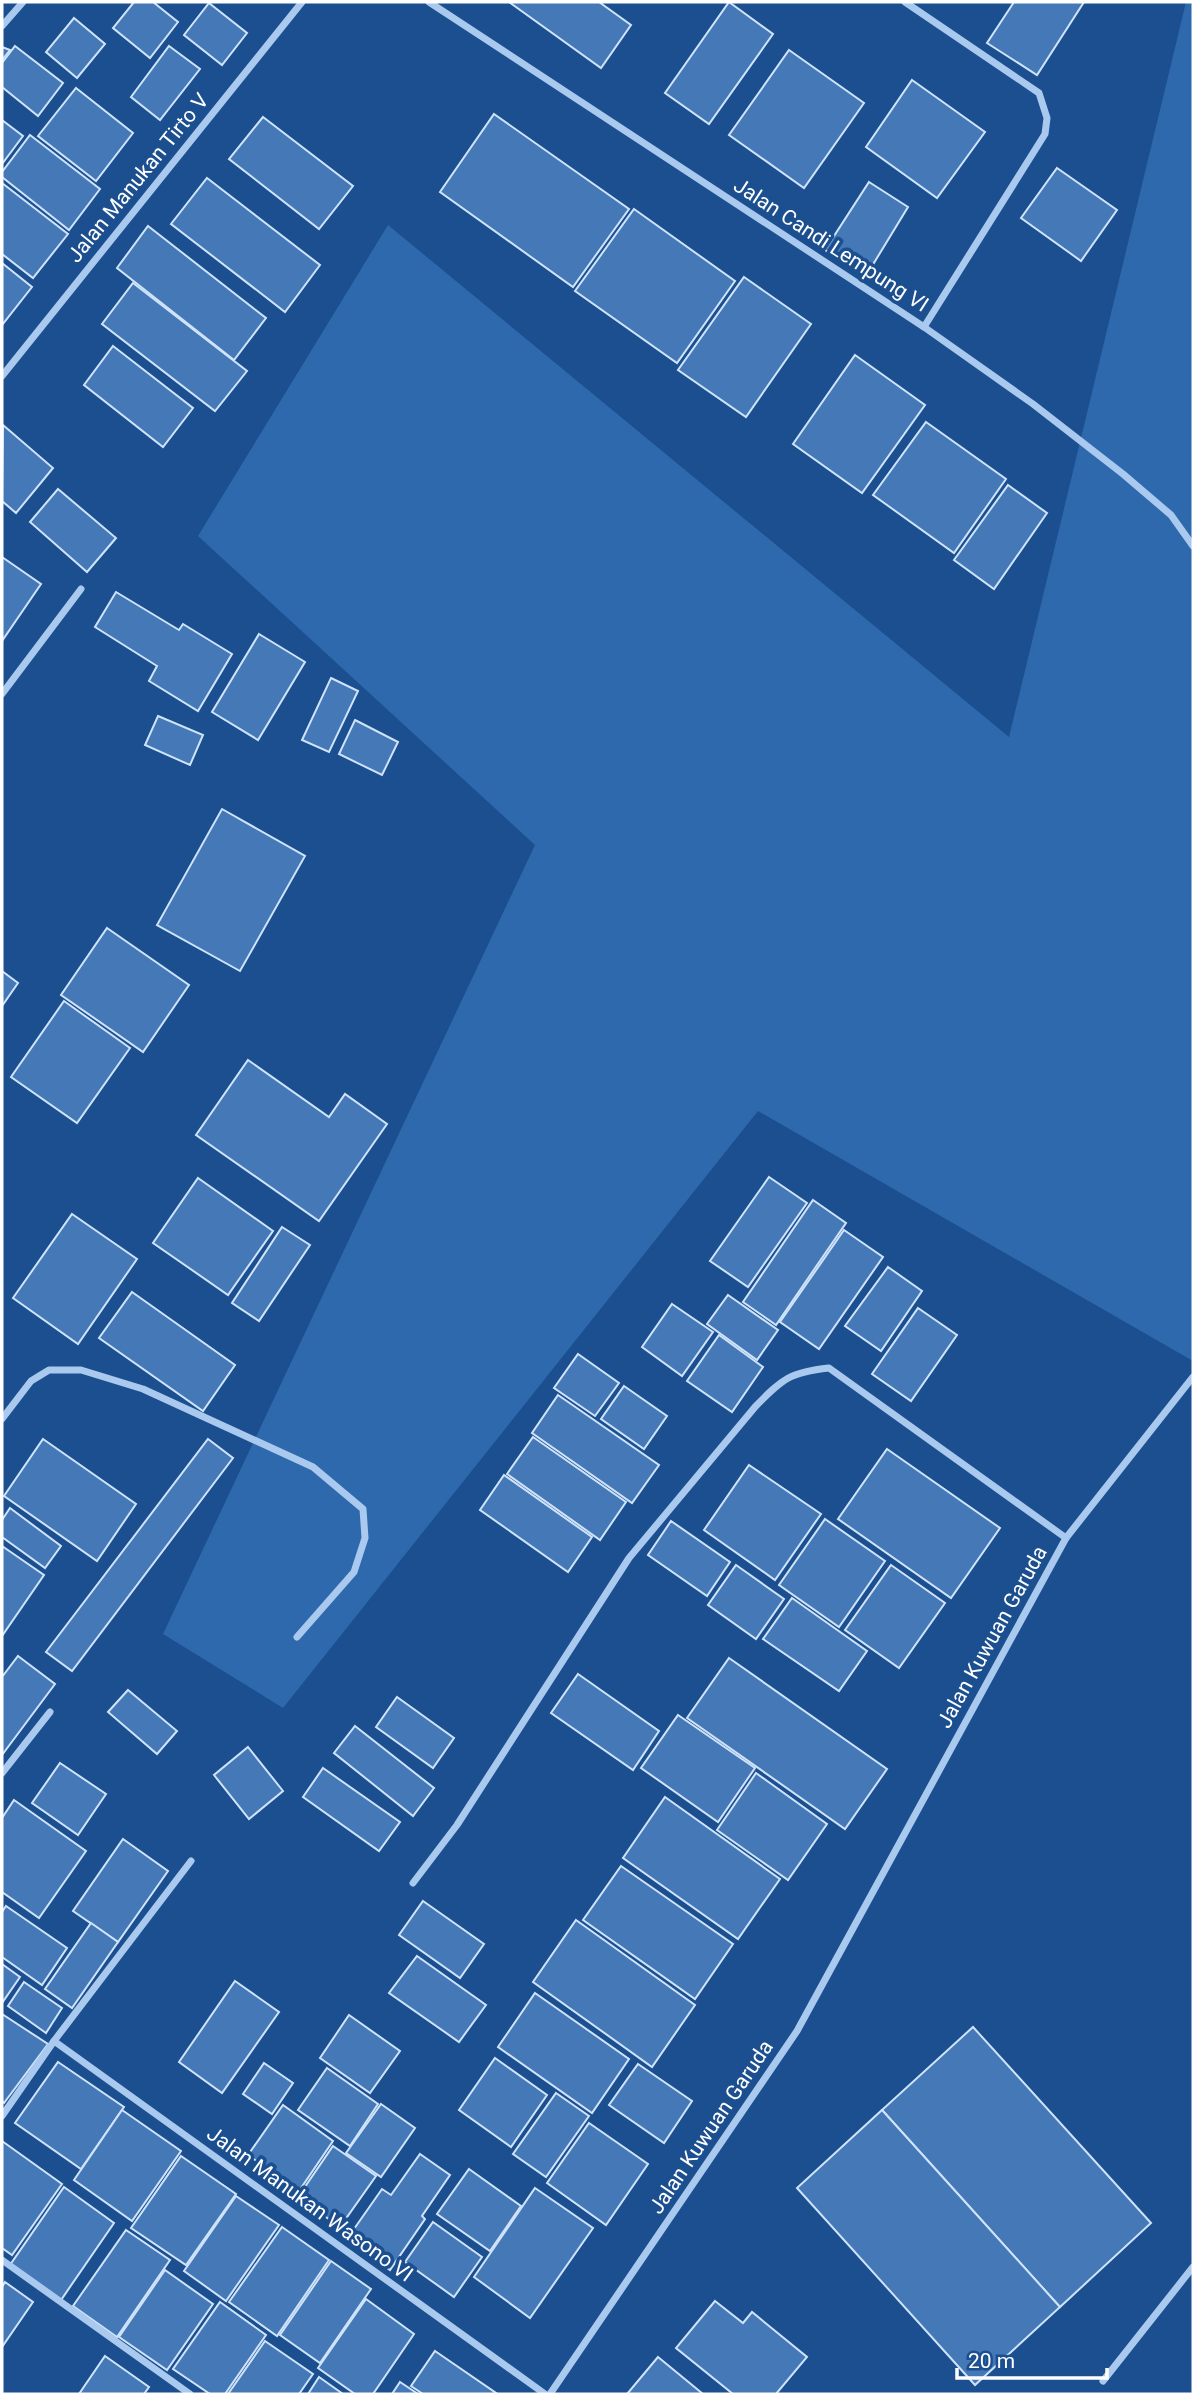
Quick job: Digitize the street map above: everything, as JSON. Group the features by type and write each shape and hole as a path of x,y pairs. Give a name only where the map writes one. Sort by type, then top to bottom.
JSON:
{"street":[{"path":"2,26 23,2"},
{"name":"Jalan Manukan Tirto V","path":"2,376 302,2"},
{"name":"Jalan Candi Lempung VI","path":"429,2 924,327 1032,404 1123,474 1171,515 1193,546"},
{"path":"905,2 1038,93 1047,118 1045,134 924,327"},
{"path":"2,694 81,589"},
{"name":"Jalan Kuwuan Garuda","path":"413,1883 457,1825 629,1558 755,1407 776,1385 802,1371 829,1367 1066,1538 797,2031 548,2394"},
{"path":"2,1419 31,1381 49,1370 81,1370 143,1389 313,1467 363,1508 365,1538 354,1572 296,1637"},
{"path":"1066,1538 1193,1377"},
{"path":"2,1773 51,1712"},
{"path":"2,2116 54,2041 191,1861"},
{"name":"Jalan Manukan Wasono VI","path":"54,2041 548,2394"},
{"path":"2,2260 190,2394"},
{"path":"1103,2381 1193,2267"}],"shaded area":[{"path":"1186,2 1193,2 1193,1361 758,1111 283,1708 163,1634 535,845 198,536 388,225 1009,737"}],"building":[{"path":"134,2 153,2 178,22 150,58 113,28"},
{"path":"509,2 599,2 631,25 601,68"},
{"path":"729,2 773,34 709,124 665,93"},
{"path":"1014,2 1084,2 1037,75 987,43"},
{"path":"209,3 247,33 222,65 184,35"},
{"path":"74,18 105,44 77,78 46,52"},
{"path":"15,46 63,83 38,116 2,87 2,63"},
{"path":"169,46 200,69 160,120 131,97"},
{"path":"2,47 10,50 2,60"},
{"path":"789,50 864,103 804,188 729,135"},
{"path":"912,80 985,132 937,198 866,147"},
{"path":"76,88 133,133 96,181 38,136"},
{"path":"494,114 629,209 573,287 440,192"},
{"path":"263,117 353,186 319,229 229,159"},
{"path":"2,120 23,136 2,164"},
{"path":"30,135 100,189 69,230 2,177 2,172"},
{"path":"1057,168 1117,210 1081,261 1021,218"},
{"path":"207,178 320,265 285,312 171,224"},
{"path":"869,182 908,207 866,276 825,250"},
{"path":"2,183 68,234 33,278 2,254"},
{"path":"634,209 735,281 677,363 575,291"},
{"path":"148,226 266,318 234,360 117,268"},
{"path":"2,263 32,287 2,325"},
{"path":"744,277 811,324 746,417 678,370"},
{"path":"133,283 247,371 215,411 102,324"},
{"path":"113,346 193,408 163,447 84,385"},
{"path":"855,355 925,405 862,493 793,444"},
{"path":"926,422 1006,479 954,553 873,495"},
{"path":"3,425 53,468 16,513 2,501"},
{"path":"1008,485 1047,513 994,589 954,560"},
{"path":"58,489 116,538 87,572 30,522"},
{"path":"2,557 41,584 2,641"},
{"path":"116,592 179,630 183,624 232,654 198,711 149,681 157,666 95,627"},
{"path":"259,634 305,662 258,740 212,712"},
{"path":"331,678 358,691 329,752 302,740"},
{"path":"158,716 203,735 190,765 145,745"},
{"path":"355,720 398,742 382,775 339,754"},
{"path":"222,809 305,856 240,971 157,925"},
{"path":"107,928 189,985 143,1052 61,995"},
{"path":"2,971 18,983 2,1006"},
{"path":"64,1001 130,1048 77,1123 11,1077"},
{"path":"248,1060 329,1117 345,1094 387,1124 319,1221 196,1135"},
{"path":"769,1177 807,1203 748,1287 710,1261"},
{"path":"198,1178 273,1231 228,1295 153,1243"},
{"path":"813,1200 846,1223 776,1325 743,1302"},
{"path":"72,1214 137,1259 78,1344 13,1298"},
{"path":"282,1227 310,1245 259,1321 232,1303"},
{"path":"844,1230 883,1257 819,1349 780,1322"},
{"path":"888,1267 922,1291 881,1351 845,1326"},
{"path":"132,1292 235,1365 203,1411 99,1338"},
{"path":"728,1295 778,1330 757,1360 707,1324"},
{"path":"672,1304 713,1332 682,1376 642,1347"},
{"path":"918,1308 957,1335 911,1401 872,1374"},
{"path":"719,1335 763,1367 732,1412 687,1381"},
{"path":"578,1354 619,1383 595,1416 554,1388"},
{"path":"624,1386 667,1416 644,1449 601,1419"},
{"path":"558,1395 659,1465 632,1503 532,1433"},
{"path":"533,1437 626,1502 600,1540 507,1474"},
{"path":"43,1439 136,1504 97,1561 4,1496"},
{"path":"208,1439 233,1458 72,1671 46,1652"},
{"path":"887,1449 1000,1528 951,1598 838,1519"},
{"path":"749,1465 821,1514 775,1580 704,1530"},
{"path":"504,1475 592,1537 568,1572 480,1510"},
{"path":"10,1508 61,1546 45,1568 2,1537 2,1520"},
{"path":"825,1519 885,1561 839,1627 779,1585"},
{"path":"671,1521 730,1562 707,1596 648,1555"},
{"path":"2,1546 44,1575 2,1636"},
{"path":"736,1565 784,1599 756,1639 708,1605"},
{"path":"891,1565 945,1603 899,1668 845,1630"},
{"path":"792,1598 867,1651 839,1691 763,1639"},
{"path":"18,1656 55,1684 2,1755 2,1677"},
{"path":"729,1658 887,1769 845,1829 687,1718"},
{"path":"578,1674 659,1731 633,1770 551,1713"},
{"path":"128,1690 177,1731 157,1754 108,1712"},
{"path":"397,1697 454,1738 433,1768 376,1727"},
{"path":"678,1715 755,1768 718,1822 641,1768"},
{"path":"355,1726 434,1788 413,1816 334,1753"},
{"path":"248,1747 283,1791 249,1819 214,1775"},
{"path":"60,1763 106,1794 78,1835 32,1803"},
{"path":"323,1768 400,1822 379,1851 303,1797"},
{"path":"756,1773 827,1824 788,1880 717,1830"},
{"path":"665,1797 780,1879 738,1939 623,1858"},
{"path":"14,1800 86,1851 39,1918 2,1892 2,1818"},
{"path":"123,1839 168,1871 118,1942 73,1911"},
{"path":"621,1866 733,1944 695,1999 583,1920"},
{"path":"423,1901 484,1944 460,1978 399,1935"},
{"path":"6,1906 67,1948 42,1985 2,1957 2,1912"},
{"path":"576,1920 695,2005 652,2067 533,1982"},
{"path":"91,1923 118,1942 72,2008 45,1989"},
{"path":"417,1956 486,2005 459,2042 389,1993"},
{"path":"2,1964 20,1977 2,2003"},
{"path":"235,1981 279,2012 222,2093 179,2062"},
{"path":"24,1982 62,2008 46,2033 8,2006"},
{"path":"535,1993 629,2059 592,2113 498,2047"},
{"path":"2,2014 48,2044 4,2103 2,2101"},
{"path":"349,2015 400,2051 370,2093 320,2058"},
{"path":"973,2027 1151,2223 1060,2307 882,2110"},
{"path":"495,2058 547,2095 511,2147 459,2110"},
{"path":"58,2062 124,2107 81,2169 15,2123"},
{"path":"264,2063 293,2083 272,2114 243,2094"},
{"path":"638,2064 692,2101 664,2143 609,2105"},
{"path":"327,2068 378,2104 350,2146 298,2110"},
{"path":"556,2093 589,2116 546,2177 513,2154"},
{"path":"381,2104 415,2128 381,2177 346,2153"},
{"path":"283,2105 333,2141 299,2191 248,2155"},
{"path":"122,2110 181,2151 132,2221 74,2180"},
{"path":"882,2110 1060,2307 975,2385 797,2188"},
{"path":"589,2123 648,2164 606,2225 547,2183"},
{"path":"2,2141 62,2184 12,2255 2,2248"},
{"path":"333,2146 376,2176 340,2227 298,2197"},
{"path":"420,2154 450,2175 422,2216 425,2219 390,2270 347,2239 382,2189 391,2195"},
{"path":"181,2156 236,2194 186,2265 131,2228"},
{"path":"469,2169 521,2206 490,2251 437,2214"},
{"path":"64,2187 114,2223 61,2300 10,2265"},
{"path":"535,2188 593,2228 530,2318 474,2277"},
{"path":"236,2196 279,2225 226,2301 184,2271"},
{"path":"433,2222 482,2257 454,2297 405,2262"},
{"path":"282,2227 329,2260 277,2336 229,2302"},
{"path":"126,2230 170,2260 117,2337 73,2306"},
{"path":"331,2261 371,2289 320,2363 280,2335"},
{"path":"165,2270 213,2304 167,2370 119,2337"},
{"path":"5,2282 33,2302 2,2347 2,2287"},
{"path":"366,2299 414,2334 373,2394 355,2394 318,2368"},
{"path":"715,2301 743,2323 752,2312 807,2357 776,2394 733,2394 676,2348"},
{"path":"220,2302 266,2335 225,2394 210,2394 173,2369"},
{"path":"265,2341 313,2374 299,2394 228,2394"},
{"path":"435,2351 496,2393 423,2394 411,2386"},
{"path":"105,2356 149,2387 144,2394 79,2394"},
{"path":"658,2357 703,2394 627,2394"},
{"path":"319,2377 343,2394 308,2394"},
{"path":"400,2382 418,2394 392,2394"}]}
